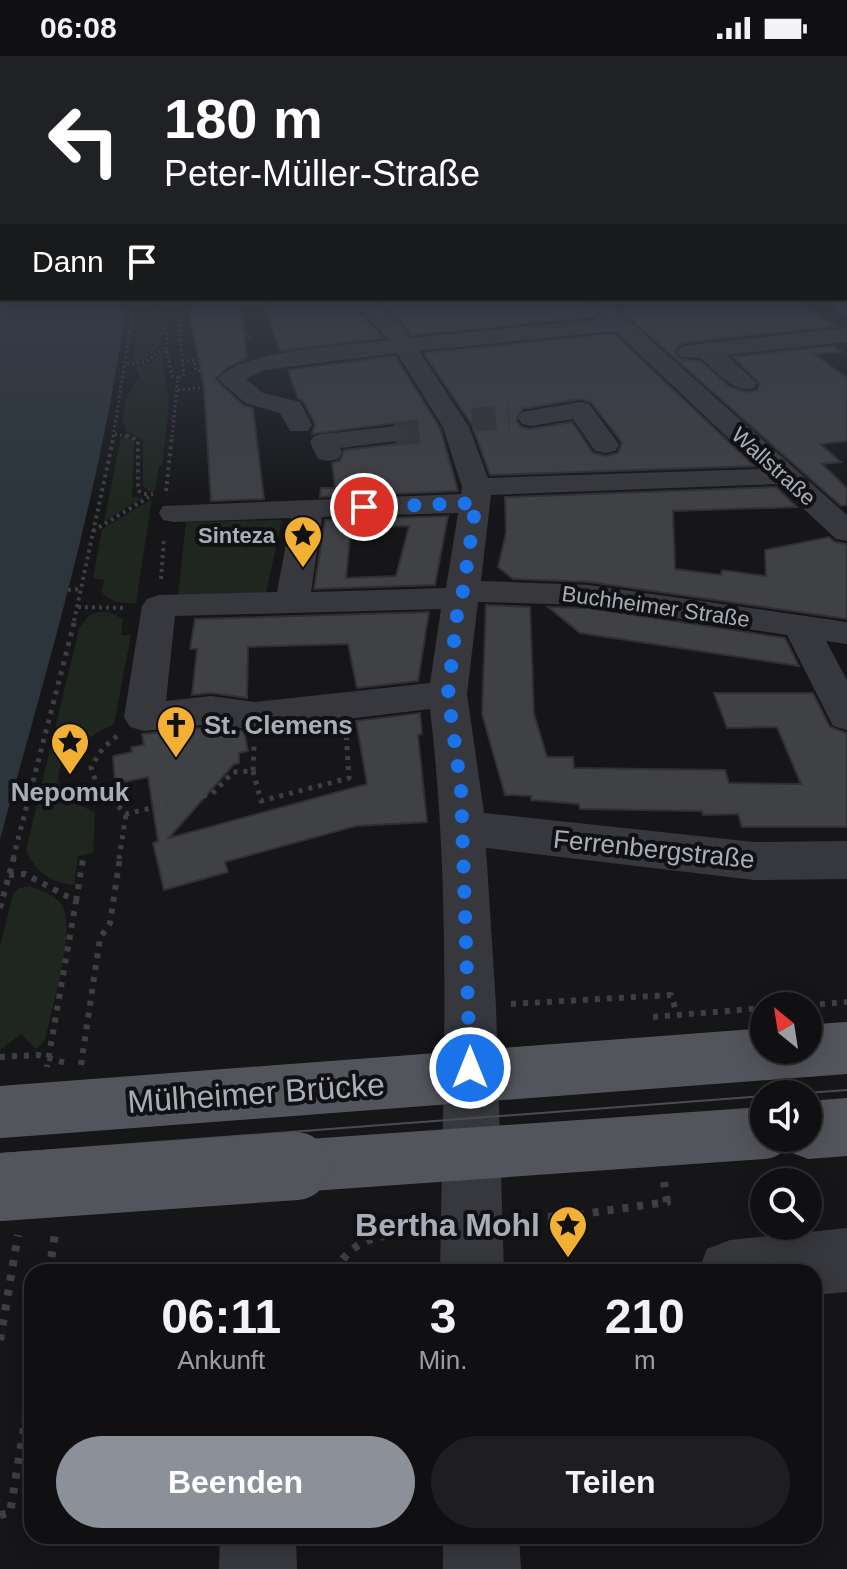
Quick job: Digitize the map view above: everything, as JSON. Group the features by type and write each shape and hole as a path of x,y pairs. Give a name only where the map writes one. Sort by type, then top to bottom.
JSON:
{"main road":[{"path":"822,1033 847,1031"},
{"name":"Mülheimer Brücke","path":"0,1095 750,1038"},
{"name":"Mülheimer Brücke","path":"0,1112 847,1048"},
{"path":"822,1129 847,1127"},
{"path":"0,1187 750,1134"}],"street":[{"path":"256,366 230,379 254,398 291,408 299,425"},
{"path":"418,366 452,425 476,495 448,694 461,789 470,1006 472,1247"},
{"name":"Wallstraße","path":"690,366 783,474 847,532"},
{"path":"707,366 745,383"},
{"path":"558,444 543,423 520,417 580,410 605,445"},
{"path":"328,453 324,442 395,434"},
{"path":"165,506 308,510 783,474"},
{"path":"292,603 308,510"},
{"name":"Buchheimer Straße","path":"142,607 462,595 589,595 847,633"},
{"path":"142,607 144,717 211,710 255,716 448,694"},
{"path":"800,626 847,716"},
{"name":"Ferrenbergstraße","path":"462,828 754,861 847,860"},
{"path":"808,1264 847,1260"},
{"path":"258,1544 258,1569"},
{"path":"481,1544 482,1569"}],"path":[{"path":"0,908 78,607 127,366"},
{"path":"170,366 172,376 178,378 184,375 183,366"},
{"path":"195,366 196,370"},
{"path":"78,607 142,607 165,506 178,378"},
{"path":"178,390 205,388"},
{"path":"115,434 124,434 138,441 138,490 165,506"},
{"path":"93,531 165,506"},
{"path":"68,590 82,589"},
{"path":"255,716 253,771 261,801 349,778 344,705"},
{"path":"126,814 93,784 90,766 100,748 144,717"},
{"path":"126,814 212,794 233,772 253,771"},
{"path":"100,938 110,923 126,814"},
{"path":"55,1019 83,859"},
{"path":"9,875 25,874 76,901"},
{"path":"529,1004 671,995 677,1014"},
{"path":"822,1004 847,1002"},
{"path":"472,1247 576,1215 667,1202 664,1182"},
{"path":"339,1264 346,1251 380,1236 410,1235"},
{"path":"0,1515 10,1513 24,1428"}],"shaded area":[{"path":"0,366 117,366 73,571 0,839"},
{"path":"134,366 164,366 169,406 162,465 159,466 155,491 148,491 143,485 143,440 126,431 124,424 124,409 140,376"},
{"path":"127,437 134,443 132,497 142,498 104,522 121,438"},
{"path":"152,499 136,603 117,602 101,591 105,580 93,578 102,529"},
{"path":"282,520 266,593 178,596 186,522"},
{"path":"109,612 123,619 121,635 131,635 114,724 81,743 63,762 59,773 60,785 68,797 95,813 93,853 78,856 74,885 45,875 26,850 79,629 89,615"},
{"path":"30,886 52,896 62,905 66,916 65,950 45,1040 36,1049 21,1034 0,1050 0,947 13,894 19,888"}],"building":[{"path":"200,366 231,366 215,379 243,405 253,408 264,499 211,501"},
{"path":"322,366 401,366 440,428 458,491 320,497 321,488 335,488 332,463 340,461 344,450 405,443 412,432 406,425 395,423 312,434 315,424 303,401 298,398 288,370"},
{"path":"432,366 648,366 754,466 490,475 472,425","holes":["580,399 591,402 622,443 618,453 606,456 593,453 572,422 530,429 521,427 516,420 522,409"]},
{"path":"683,366 705,366 730,387 747,392 757,390 760,383 742,366 830,366 847,378 847,441 820,444 841,462 822,464 847,488 847,505 841,506"},
{"path":"776,487 797,507 673,511 675,569 721,575 722,570 766,576 765,550 829,537 835,542 847,544 847,619 589,582 513,579 498,567 506,533 505,497"},
{"path":"448,516 435,585 314,589 325,520","holes":["409,526 396,576 346,578 351,528"]},
{"path":"486,605 530,607 534,714 547,757 573,757 574,768 725,770 729,783 801,784 777,727 727,728 714,693 813,693 830,727 847,733 847,827 742,827 738,814 580,809 579,804 505,795 482,714"},
{"path":"548,607 589,608 785,638 799,666 580,633"},
{"path":"429,612 418,681 357,688 348,644 248,647 247,698 211,693 192,695 197,649 190,649 195,619"},
{"path":"420,713 422,734 418,735 427,822 356,826 225,862 228,872 164,890 153,843 158,841 148,777 115,784 113,756 132,752 131,747 144,745 142,734 211,727 244,731 248,751 239,753 239,763 233,765 169,838 367,784 356,721"}],"tunnel":[{"path":"472,420 509,417"},
{"path":"395,434 428,430"}],"tram line":[{"path":"0,1132 847,1072"},
{"path":"822,1092 847,1090"},
{"path":"0,1154 750,1097"}],"place":[{"name":"Sinteza","path":"303,569"},
{"name":"St. Clemens","path":"176,759"},
{"name":"Nepomuk","path":"70,776"},
{"name":"Bertha Mohl","path":"568,1259"}],"route":[{"path":"364,507 476,503 457,615 448,694 461,789 470,1068"}]}
